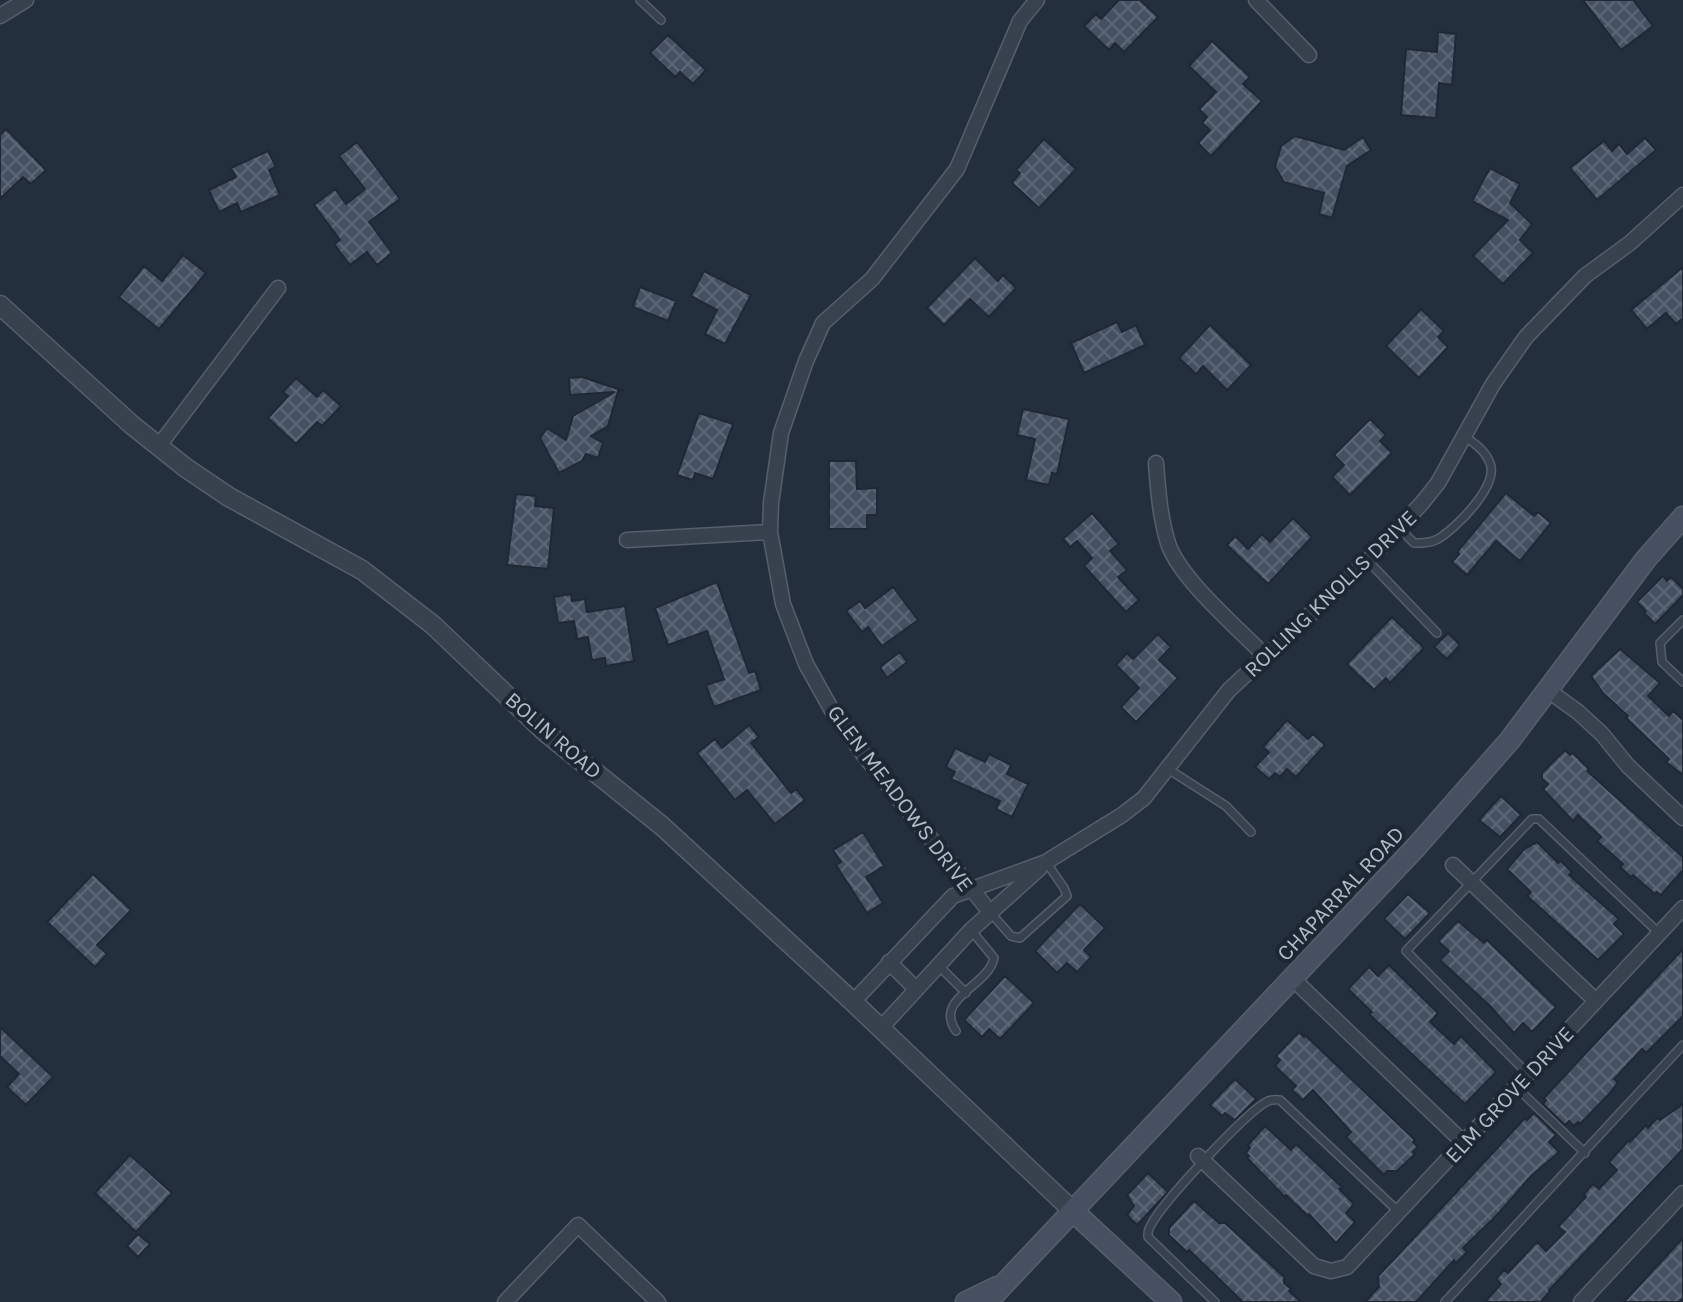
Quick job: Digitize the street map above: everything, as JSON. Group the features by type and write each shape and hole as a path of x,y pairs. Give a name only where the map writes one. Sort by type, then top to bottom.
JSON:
{"main road":[{"name":"CHAPARRAL ROAD","path":"987,1302 1417,846 1510,740 1646,559 1683,517"},
{"path":"1074,1212 1171,1302"},
{"name":"CHAPARRAL ROAD","path":"966,1302 1008,1282"}],"street":[{"path":"0,16 26,0"},
{"name":"GLEN MEADOWS DRIVE","path":"990,912 866,758 834,714 813,677 790,626 770,532 771,503 781,433 823,323 872,279 957,169 1020,21 1037,0"},
{"path":"1256,0 1309,55"},
{"name":"ROLLING KNOLLS DRIVE","path":"880,1029 971,930 1046,862 1144,798 1213,709 1265,656 1368,561 1438,483 1501,373 1551,308 1683,195"},
{"path":"158,447 278,288"},
{"name":"BOLIN ROAD","path":"0,305 158,447 212,487 339,556 409,605 457,646 545,732 662,826 1074,1212"},
{"path":"1156,463 1159,504 1168,545 1175,559 1189,578 1265,656"},
{"path":"627,540 770,532"},
{"path":"1549,691 1602,734 1628,766 1683,818"},
{"name":"ROLLING KNOLLS DRIVE","path":"853,1002 953,896 1046,862"},
{"path":"1453,865 1596,1001"},
{"name":"ELM GROVE DRIVE","path":"1201,1159 1314,1266 1331,1271 1347,1267 1683,908"},
{"path":"889,962 916,989"},
{"path":"1292,978 1464,1143"},
{"path":"1581,1302 1683,1193"},
{"path":"505,1302 578,1225 658,1302"}],"lane":[{"path":"640,0 661,20"},
{"path":"1399,528 1414,543 1426,543 1451,529 1476,503 1483,492 1491,465 1479,446 1464,436"},
{"path":"1368,561 1437,633"},
{"path":"1683,620 1660,643 1662,662 1683,682"},
{"path":"1168,769 1226,806 1251,832"},
{"path":"1528,1074 1406,951 1470,882 1532,819 1539,819 1659,933"},
{"path":"990,912 1011,936 1020,938 1051,912 1067,896 1046,862"},
{"path":"956,1031 949,1017 952,1004 992,967 994,958 971,930"},
{"path":"938,965 966,993"},
{"path":"1445,1302 1683,1045"},
{"path":"1516,1087 1585,1153"},
{"path":"1215,1302 1148,1237 1149,1228 1201,1159 1271,1099 1280,1100 1399,1212"}],"building":[{"path":"1119,0 1140,0 1158,17 1124,52 1115,43 1109,50 1084,26 1096,14 1101,19"},
{"path":"1583,0 1633,0 1653,26 1621,50"},
{"path":"1438,32 1456,34 1452,85 1439,83 1436,118 1401,115 1406,49 1437,52"},
{"path":"668,35 706,70 693,84 680,72 675,77 650,53"},
{"path":"1212,41 1250,77 1243,84 1262,101 1211,156 1198,143 1210,130 1202,123 1207,117 1199,109 1216,92 1189,66"},
{"path":"6,129 46,170 31,184 23,177 0,199 0,135"},
{"path":"1295,136 1344,150 1363,137 1371,150 1347,166 1332,218 1319,214 1324,193 1284,182 1275,167 1281,146"},
{"path":"1645,138 1656,150 1597,200 1570,168 1604,141 1612,151 1619,144 1627,154"},
{"path":"1044,139 1076,169 1039,208 1012,183 1020,173 1016,170"},
{"path":"357,142 400,199 369,222 392,253 377,265 367,252 350,265 334,244 340,240 314,205 335,189 346,204 365,189 339,156"},
{"path":"268,151 276,167 269,170 280,195 241,212 237,203 219,212 209,190 236,177 231,168"},
{"path":"1490,168 1520,184 1510,203 1532,224 1520,240 1533,253 1503,284 1473,256 1508,220 1472,201"},
{"path":"183,255 206,273 159,329 119,297 144,266 162,281"},
{"path":"975,258 998,281 1003,275 1016,288 989,317 970,299 944,325 927,308"},
{"path":"1683,267 1683,318 1676,324 1666,313 1647,329 1631,310"},
{"path":"704,271 751,295 725,344 705,334 717,310 691,296"},
{"path":"640,287 676,301 668,321 633,307"},
{"path":"1421,309 1444,331 1438,337 1448,347 1419,378 1386,346"},
{"path":"1117,322 1122,332 1136,325 1145,345 1084,373 1071,343"},
{"path":"1210,325 1251,365 1227,390 1203,366 1196,374 1179,358"},
{"path":"582,377 624,391 618,391 608,426 591,436 603,443 598,458 586,454 582,461 559,473 540,438 547,428 566,440 573,416 615,392 570,395 569,378"},
{"path":"296,378 317,397 323,390 341,406 322,426 317,422 296,444 268,418 288,396 283,392"},
{"path":"1023,409 1069,419 1057,474 1052,473 1049,485 1026,480 1035,439 1017,435"},
{"path":"699,413 733,424 713,479 695,473 693,480 677,475"},
{"path":"1370,419 1386,435 1380,441 1392,453 1350,495 1332,477 1344,465 1334,455"},
{"path":"829,461 856,461 857,489 877,488 877,515 867,515 867,529 829,529"},
{"path":"1506,493 1534,516 1538,512 1551,523 1520,561 1496,541 1467,575 1452,562"},
{"path":"516,494 536,496 535,506 554,508 548,569 507,565"},
{"path":"1092,513 1119,544 1110,551 1127,570 1118,577 1139,600 1126,612 1084,566 1092,558 1077,541 1070,547 1063,539"},
{"path":"1293,518 1312,537 1268,584 1227,545 1235,536 1248,549 1262,534 1270,542"},
{"path":"1663,576 1667,581 1671,577 1683,589 1683,595 1655,624 1637,602"},
{"path":"717,582 749,673 755,671 761,690 714,707 706,685 724,679 707,631 668,645 655,608"},
{"path":"893,587 918,620 882,646 868,627 862,632 846,611 860,601 865,608"},
{"path":"571,594 572,601 585,599 587,612 625,606 634,661 606,666 605,658 592,660 588,637 577,639 574,621 558,623 554,597"},
{"path":"1392,617 1424,648 1390,683 1386,678 1374,690 1347,664"},
{"path":"1448,633 1460,645 1447,659 1434,647"},
{"path":"1158,634 1171,647 1159,660 1178,678 1136,722 1121,707 1139,688 1116,665 1127,653 1133,659"},
{"path":"1620,649 1660,683 1648,696 1669,716 1673,711 1683,720 1683,775 1666,762 1669,759 1626,718 1628,716 1603,693 1591,676"},
{"path":"900,652 907,662 887,678 880,667"},
{"path":"1287,720 1308,739 1313,734 1325,745 1296,777 1287,769 1280,777 1275,773 1269,779 1255,767 1269,752 1263,747"},
{"path":"749,725 759,737 751,743 791,793 796,789 805,800 775,824 747,790 735,800 697,753 715,739 722,748"},
{"path":"955,748 985,762 989,754 1011,765 1007,774 1028,784 1012,817 996,809 1000,801 951,779 955,772 946,767"},
{"path":"1565,750 1570,755 1573,753 1589,769 1587,771 1683,857 1683,870 1661,895 1655,894 1633,875 1631,877 1620,867 1623,864 1597,841 1601,837 1578,815 1573,821 1543,789 1548,784 1542,779 1542,773"},
{"path":"1501,796 1521,815 1500,837 1479,820"},
{"path":"863,832 884,866 866,877 883,903 867,913 836,865 841,862 833,850"},
{"path":"1537,842 1558,863 1561,861 1572,872 1569,875 1619,919 1614,924 1624,934 1598,960 1527,896 1531,892 1507,869 1524,849"},
{"path":"93,874 131,910 97,945 107,954 95,967 47,922"},
{"path":"1408,894 1430,913 1405,939 1384,919"},
{"path":"1080,904 1105,928 1084,950 1091,957 1077,972 1067,963 1057,973 1035,951"},
{"path":"1458,921 1484,943 1487,940 1556,1007 1532,1032 1523,1023 1514,1033 1440,960 1449,951 1438,941"},
{"path":"1683,949 1683,1016 1646,1053 1642,1049 1614,1079 1618,1082 1610,1093 1580,1124 1578,1122 1574,1126 1569,1121 1565,1125 1543,1104 1544,1098"},
{"path":"1389,965 1438,1013 1430,1022 1454,1044 1461,1036 1496,1072 1465,1104 1369,1014 1372,1012 1348,989 1369,967 1378,976"},
{"path":"1005,976 1034,1003 1000,1039 989,1029 982,1037 964,1020"},
{"path":"0,1027 53,1077 26,1105 7,1087 19,1074 0,1056"},
{"path":"1299,1032 1415,1140 1413,1142 1418,1147 1413,1152 1415,1154 1397,1171 1387,1171 1384,1175 1346,1137 1351,1132 1313,1090 1303,1100 1292,1090 1296,1086 1275,1066 1280,1060 1276,1056"},
{"path":"1235,1079 1256,1099 1235,1120 1225,1113 1222,1116 1210,1105"},
{"path":"1683,1104 1683,1149 1541,1302 1485,1302 1501,1284 1496,1279 1504,1270 1508,1273 1537,1242 1546,1251 1565,1232 1558,1227 1586,1197 1584,1194 1593,1184 1599,1189 1617,1170 1609,1162 1629,1140 1646,1125 1648,1128 1657,1118 1660,1120"},
{"path":"1534,1113 1556,1135 1549,1142 1559,1152 1531,1176 1463,1248 1467,1252 1456,1263 1454,1260 1416,1302 1365,1302 1379,1287 1378,1276 1525,1118 1527,1120"},
{"path":"1265,1126 1291,1150 1296,1144 1342,1187 1339,1189 1354,1204 1346,1213 1355,1222 1336,1243 1247,1158 1248,1145"},
{"path":"130,1155 172,1193 136,1232 95,1193"},
{"path":"1148,1173 1168,1192 1137,1225 1127,1215 1134,1206 1127,1195"},
{"path":"1194,1201 1219,1223 1225,1223 1284,1277 1284,1283 1291,1289 1289,1291 1301,1302 1243,1302 1189,1250 1187,1252 1169,1235 1169,1228"},
{"path":"138,1234 150,1244 138,1257 127,1246"},
{"path":"1683,1238 1683,1298 1679,1302 1624,1302"}]}
